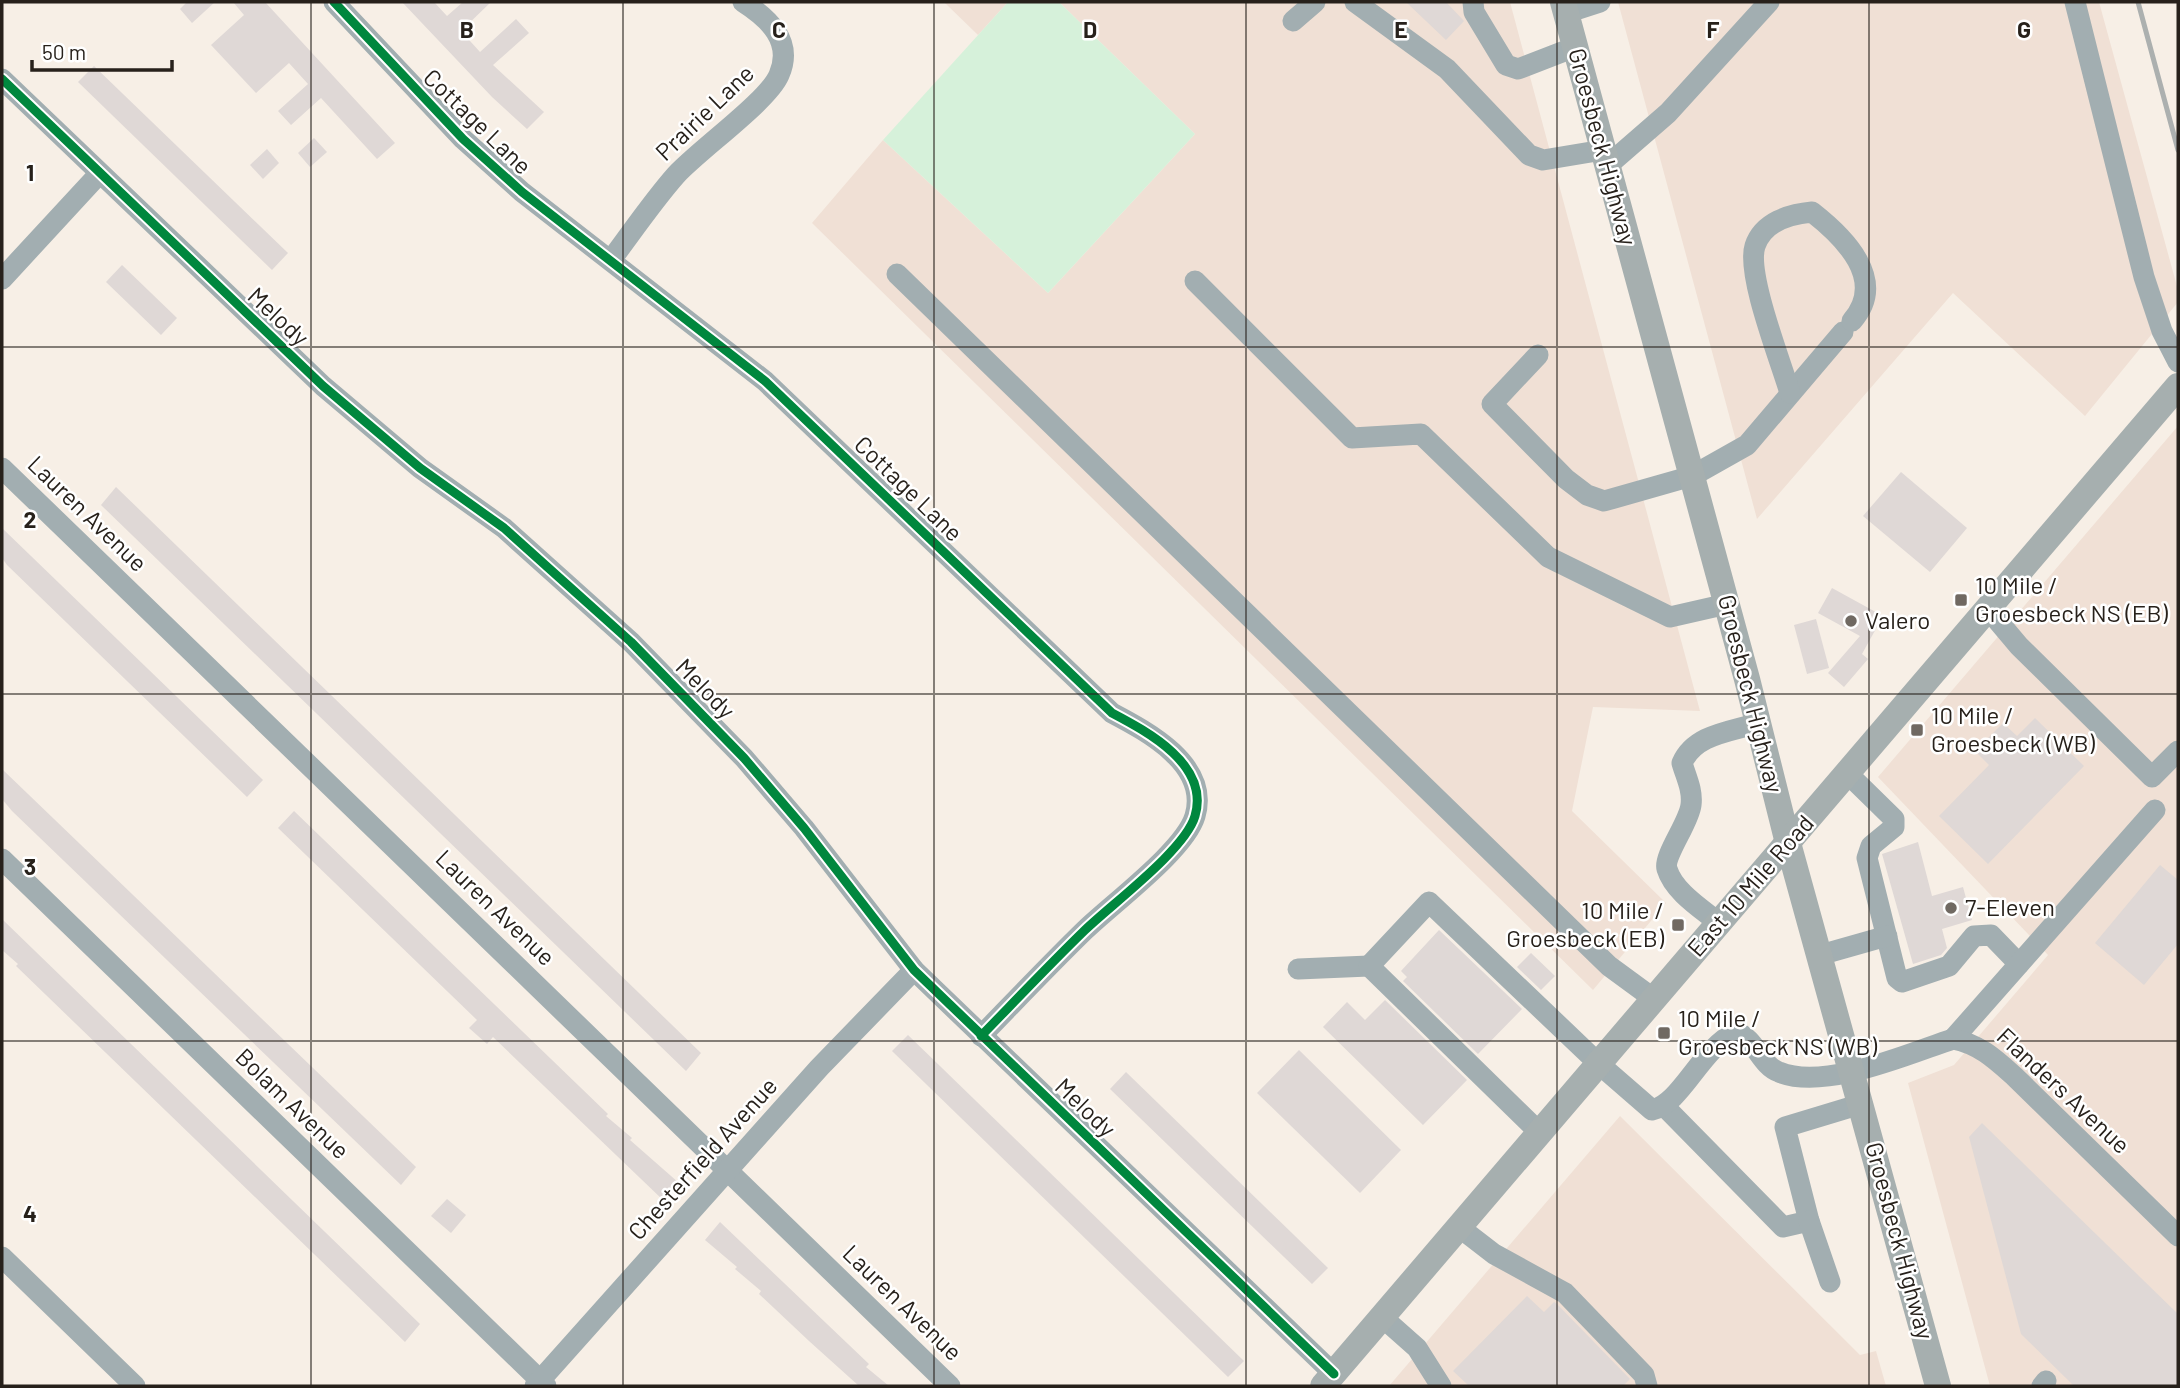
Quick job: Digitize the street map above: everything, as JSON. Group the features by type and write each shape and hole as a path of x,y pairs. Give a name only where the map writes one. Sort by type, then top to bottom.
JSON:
{"main road":[{"name":"Groesbeck Highway","path":"1564,8 1727,604 1788,843 1938,1386"},
{"name":"East 10 Mile Road","path":"1329,1380 1987,608 2175,396"}],"street":[{"name":"Cottage Lane","path":"334,2 463,139 522,192 765,381 1112,713 1144,730 1174,752 1190,774 1196,792 1196,814 1185,838 1085,930 981,1036"},
{"name":"Prairie Lane","path":"611,260 675,177 761,98 779,75 783,57 779,35 762,14 743,2"},
{"path":"1293,21 1315,2"},
{"path":"1356,2 1447,69 1529,156 1543,160 1605,158 1668,113 1769,2"},
{"path":"1473,2 1475,12 1506,65 1518,69 1575,47"},
{"path":"1564,8 1600,2"},
{"path":"2076,2 2144,276 2162,331 2178,362"},
{"name":"Melody","path":"2,79 324,386 420,468 504,528 631,642 752,768 804,828 914,970 1329,1380"},
{"path":"2,279 99,174"},
{"path":"1538,355 1492,404 1587,495 1604,501 1692,475 1747,445 1861,311 1863,300 1860,259 1838,233 1812,212 1790,214 1767,229 1755,246 1754,275 1790,393"},
{"path":"897,274 1599,956 1654,999"},
{"path":"1195,281 1352,438 1421,434 1548,557 1670,617 1727,604"},
{"name":"Lauren Avenue","path":"2,468 950,1386"},
{"path":"1987,608 2018,646 2152,777 2178,751"},
{"path":"1719,923 1677,887 1667,870 1666,862 1688,821 1691,803 1691,790 1682,763 1688,750 1701,740 1758,723"},
{"path":"1847,773 1894,819 1894,827 1871,846 1867,858 1897,978 1902,982 1949,966 1974,936 1992,935 2019,964"},
{"path":"1298,969 1369,966 1429,902 1599,1064 1652,1110 1665,1107 1711,1049 1736,1032 1743,1035 1779,1072 1800,1077 1853,1073 1953,1039 2155,810"},
{"name":"Bolam Avenue","path":"2,859 540,1384"},
{"path":"1820,955 1887,936"},
{"path":"1369,966 1540,1133"},
{"name":"Chesterfield Avenue","path":"540,1384 819,1068 914,970"},
{"name":"Flanders Avenue","path":"1953,1039 1969,1042 2006,1068 2178,1236"},
{"path":"1830,1283 1809,1221 1785,1127 1861,1104"},
{"path":"1665,1107 1783,1227 1809,1221"},
{"path":"1459,1227 1494,1254 1565,1293 1644,1375 1647,1386"},
{"path":"2,1257 135,1386"},
{"path":"1382,1317 1417,1348 1441,1386"}],"shaded area":[{"path":"944,2 1008,2 978,35"},
{"path":"1059,2 1510,2 1700,711 1593,707 1572,811 1666,903 1593,990 812,223 883,140 1048,293 1195,134"},
{"path":"1618,2 2099,2 2178,290 2178,302 2085,416 1953,293 1757,519"},
{"path":"2178,426 2178,1386 1990,1386 1908,1083 1954,1065 2048,955 1878,777"},
{"path":"1620,1116 1860,1355 1876,1351 1886,1386 1389,1386"}],"green space":[{"path":"1008,2 1059,2 1195,134 1048,293 883,140"}],"building":[{"path":"187,2 215,2 192,23 180,9"},
{"path":"233,2 265,2 395,143 377,159 321,98 291,125 278,111 308,84 289,63 256,93 211,45 244,15"},
{"path":"402,2 434,2 447,16 463,2 491,2 461,31 480,52 516,19 529,33 493,65 544,112 527,129 492,97"},
{"path":"1406,2 1446,2 1464,21 1446,40"},
{"path":"94,66 288,253 272,270 78,82"},
{"path":"314,138 327,152 310,167 298,153"},
{"path":"267,149 279,163 263,179 250,165"},
{"path":"122,265 177,318 161,335 106,282"},
{"path":"1901,472 1967,528 1930,572 1863,516"},
{"path":"116,487 701,1053 686,1071 101,505"},
{"path":"2,528 263,780 247,797 7,565 2,558"},
{"path":"1832,588 1883,616 1862,654 1868,659 1844,687 1828,673 1860,636 1818,613"},
{"path":"1816,619 1829,668 1807,674 1794,625"},
{"path":"2035,718 2084,766 1988,864 1939,816 1989,765 1975,751 2003,723 2017,736"},
{"path":"2,769 416,1167 401,1185 12,811 2,799"},
{"path":"294,811 608,1114 606,1116 632,1138 630,1140 679,1183 664,1201 493,1037 487,1044 469,1028 477,1020 278,828"},
{"path":"1918,842 1932,896 1963,887 1972,920 1942,929 1947,948 1941,955 1913,964 1882,854"},
{"path":"2160,865 2178,880 2178,944 2144,985 2095,943"},
{"path":"2,919 420,1324 405,1342 16,966 18,964 2,950"},
{"path":"1439,930 1522,1009 1478,1054 1403,981 1407,977 1401,971"},
{"path":"1531,953 1555,976 1541,990 1517,967"},
{"path":"1385,1000 1467,1080 1423,1125 1323,1027 1347,1002 1365,1020"},
{"path":"908,1035 1244,1361 1228,1377 892,1051"},
{"path":"1299,1050 1401,1150 1360,1193 1257,1093"},
{"path":"1126,1072 1328,1268 1312,1284 1110,1089"},
{"path":"1982,1123 2178,1314 2178,1386 2074,1386 2021,1334 1969,1137"},
{"path":"447,1199 466,1215 451,1233 431,1216"},
{"path":"720,1222 869,1364 866,1367 889,1386 859,1386 759,1294 761,1291 735,1269 737,1267 705,1240"},
{"path":"1527,1296 1544,1312 1554,1302 1557,1304 1630,1379 1623,1386 1469,1386 1453,1371"}],"railway":[{"path":"2138,2 2178,150"}],"cycle path":[{"path":"334,2 463,139 522,192 765,381 1112,713 1158,740 1185,766 1193,781 1197,798 1195,816 1189,830 1147,876 1085,930 981,1036"},
{"path":"2,79 323,386 420,468 504,528 631,642 744,758 804,828 914,970 1334,1374"}],"place":[{"name":"10 Mile / Groesbeck NS (EB)","path":"1961,600"},
{"name":"Valero","path":"1851,621"},
{"name":"10 Mile / Groesbeck (WB)","path":"1917,730"},
{"name":"7-Eleven","path":"1951,908"},
{"name":"10 Mile / Groesbeck (EB)","path":"1678,925"},
{"name":"10 Mile / Groesbeck NS (WB)","path":"1664,1033"}]}
